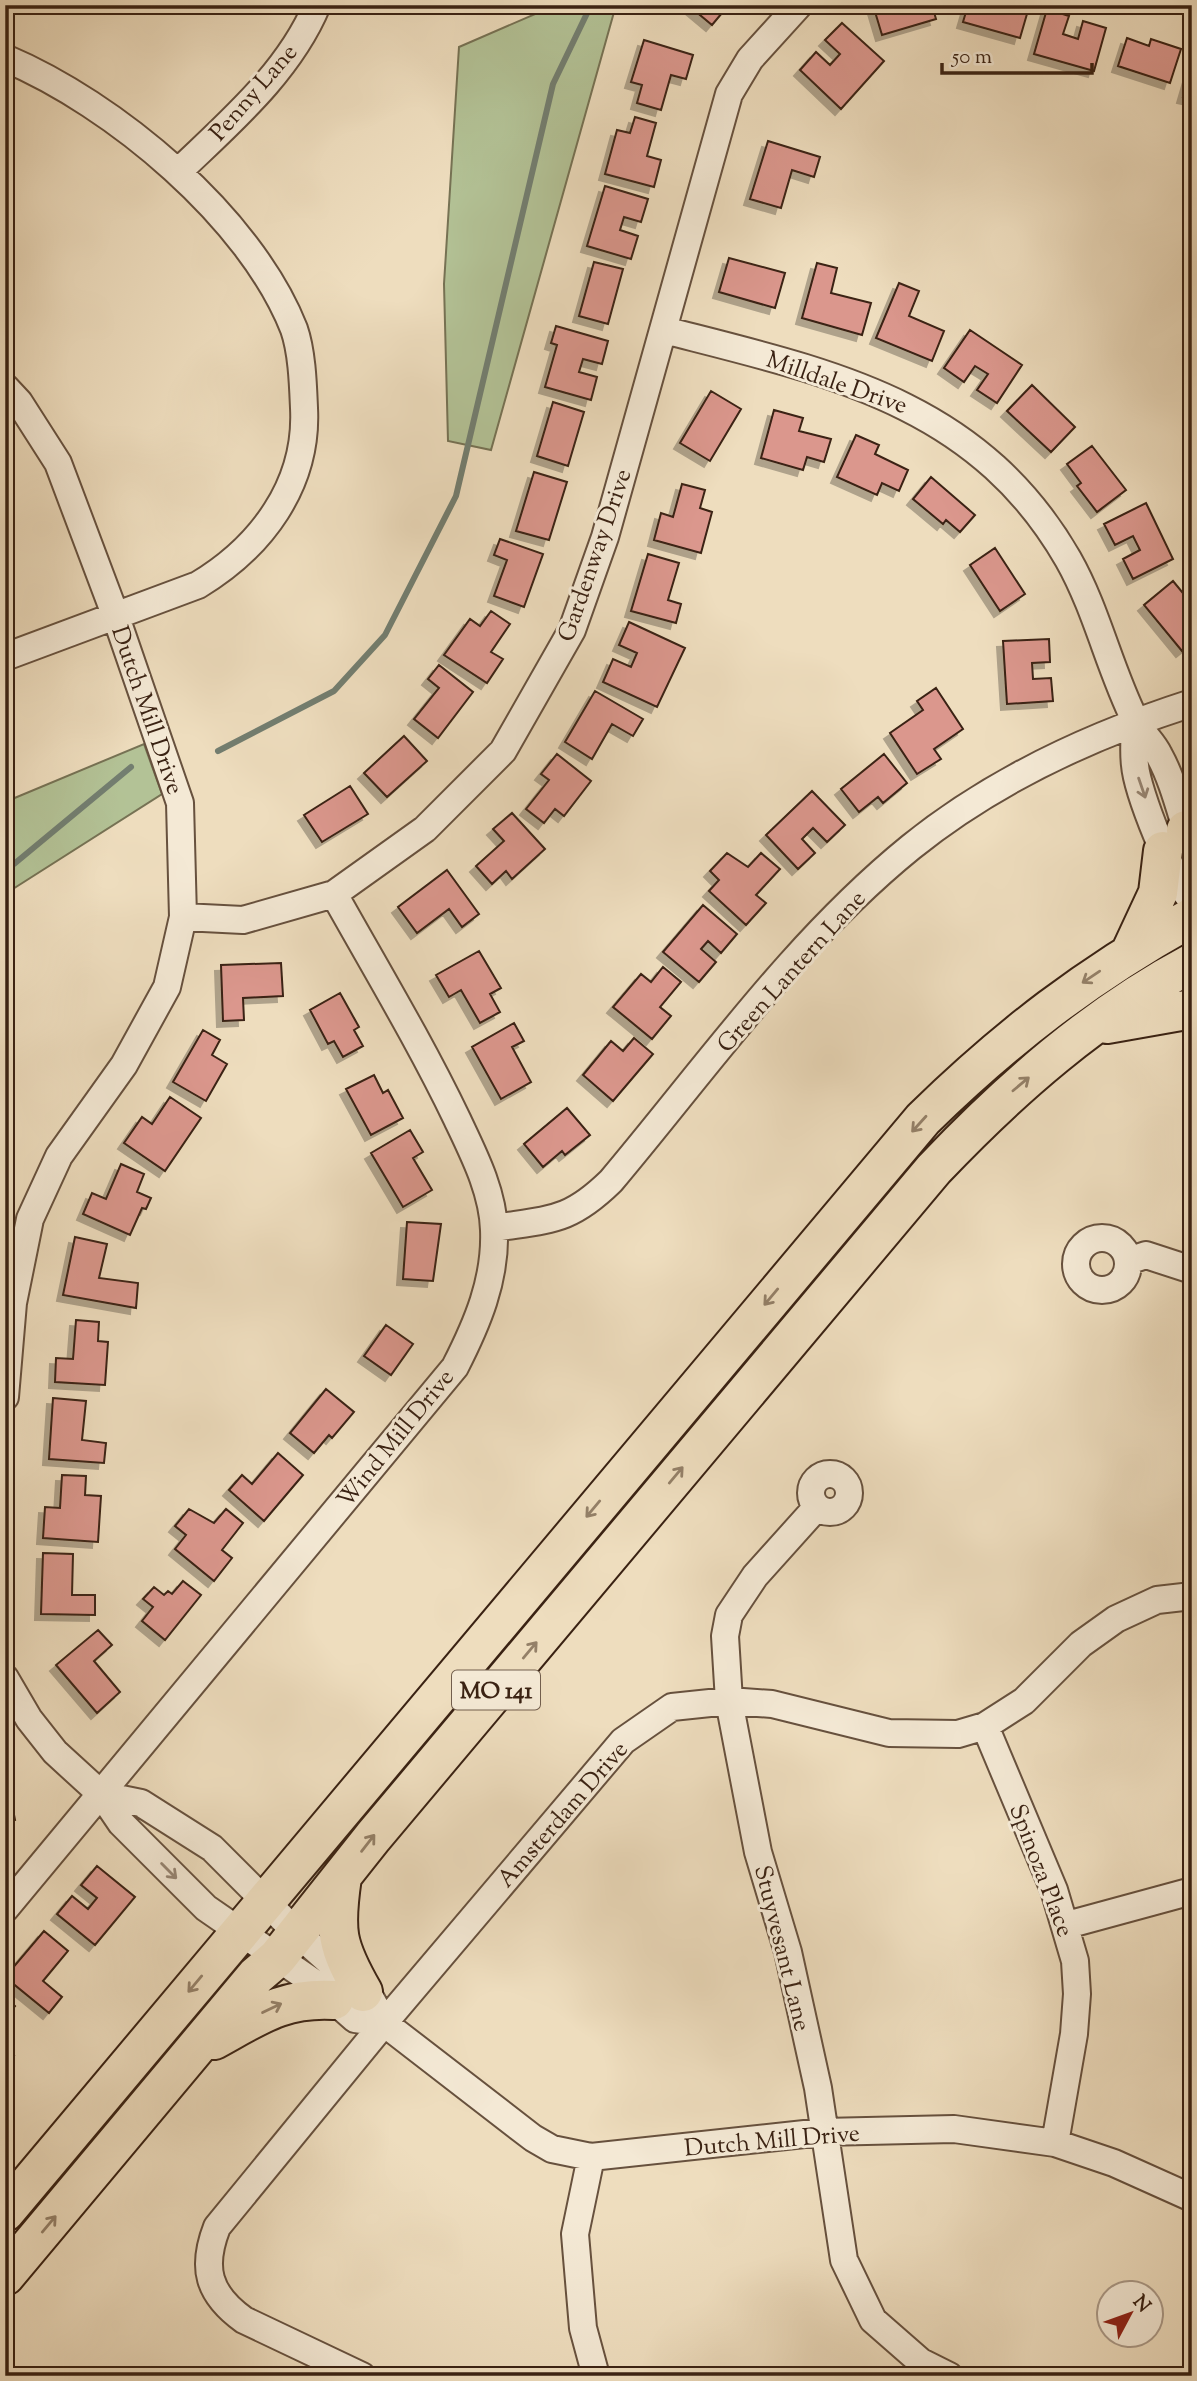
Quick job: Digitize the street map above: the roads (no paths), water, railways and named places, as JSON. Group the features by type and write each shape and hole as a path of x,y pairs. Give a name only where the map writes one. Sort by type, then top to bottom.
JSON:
{"highway":[{"path":"1131,951 1183,841"},
{"name":"MO 141","path":"5,2212 923,1119 976,1068 1032,1020 1131,951 1192,917"},
{"name":"MO 141","path":"5,2276 256,1976 286,1945 925,1179 985,1115 1091,1027 1192,963"},
{"path":"1091,1027 1192,1009"},
{"path":"191,2054 282,2003 307,1998 349,1996 336,1919 342,1877"}],"street":[{"name":"Penny Lane","path":"179,171 267,83 306,30 317,5"},
{"name":"Gardenway Drive","path":"183,917 243,920 334,894 425,829 503,751 572,631 605,537 729,94 750,59 799,5"},
{"path":"5,58 61,84 179,171 229,227 270,283 294,331 303,388 305,431 288,493 273,518 226,568 198,585 5,657"},
{"name":"Milldale Drive","path":"664,330 748,352 876,392 921,412 981,453 1032,507 1068,559 1084,592 1135,721 1135,767 1183,841 1182,891 1192,900"},
{"name":"Dutch Mill Drive","path":"5,387 19,402 58,463 116,617 180,803 183,917 167,987 124,1065 58,1156 30,1219 13,1303 5,1397"},
{"name":"Green Lantern Lane","path":"494,1228 560,1217 586,1206 629,1160 784,971 868,884 913,845 1032,767 1135,721 1192,703"},
{"name":"Wind Mill Drive","path":"5,1909 455,1367 482,1311 492,1264 494,1228 481,1169 451,1106 334,894"},
{"path":"1128,1261 1146,1255 1192,1270"},
{"name":"Stuyvesant Lane","path":"817,1507 755,1576 729,1615 725,1636 729,1701 755,1839 788,1952 806,2034 845,2260 859,2295 873,2320 921,2362 949,2376"},
{"name":"Amsterdam Drive","path":"362,2376 244,2320 227,2308 211,2284 208,2264 217,2227 384,2023 623,1741 672,1707 729,1701 799,1710 889,1733 958,1734 985,1726 1024,1701 1082,1644 1116,1619 1157,1600 1192,1597"},
{"name":"Dutch Mill Drive","path":"5,1678 29,1719 55,1752 102,1795 121,1824 206,1908 239,1932 286,1945 538,2141 570,2155 591,2157 823,2132 954,2129 1055,2143 1114,2163 1192,2198"},
{"name":"Spinoza Place","path":"985,1726 1066,1925 1075,1961 1077,1994 1055,2143"},
{"name":"Dutch Mill Drive","path":"102,1795 141,1803 212,1848 266,1900 286,1945"},
{"path":"1066,1925 1192,1891"},
{"path":"591,2157 575,2234 583,2328 596,2376"}],"waterway":[{"path":"218,751 334,691 385,635 456,496 553,84 591,5"},
{"path":"5,867 14,864 131,767"}]}
